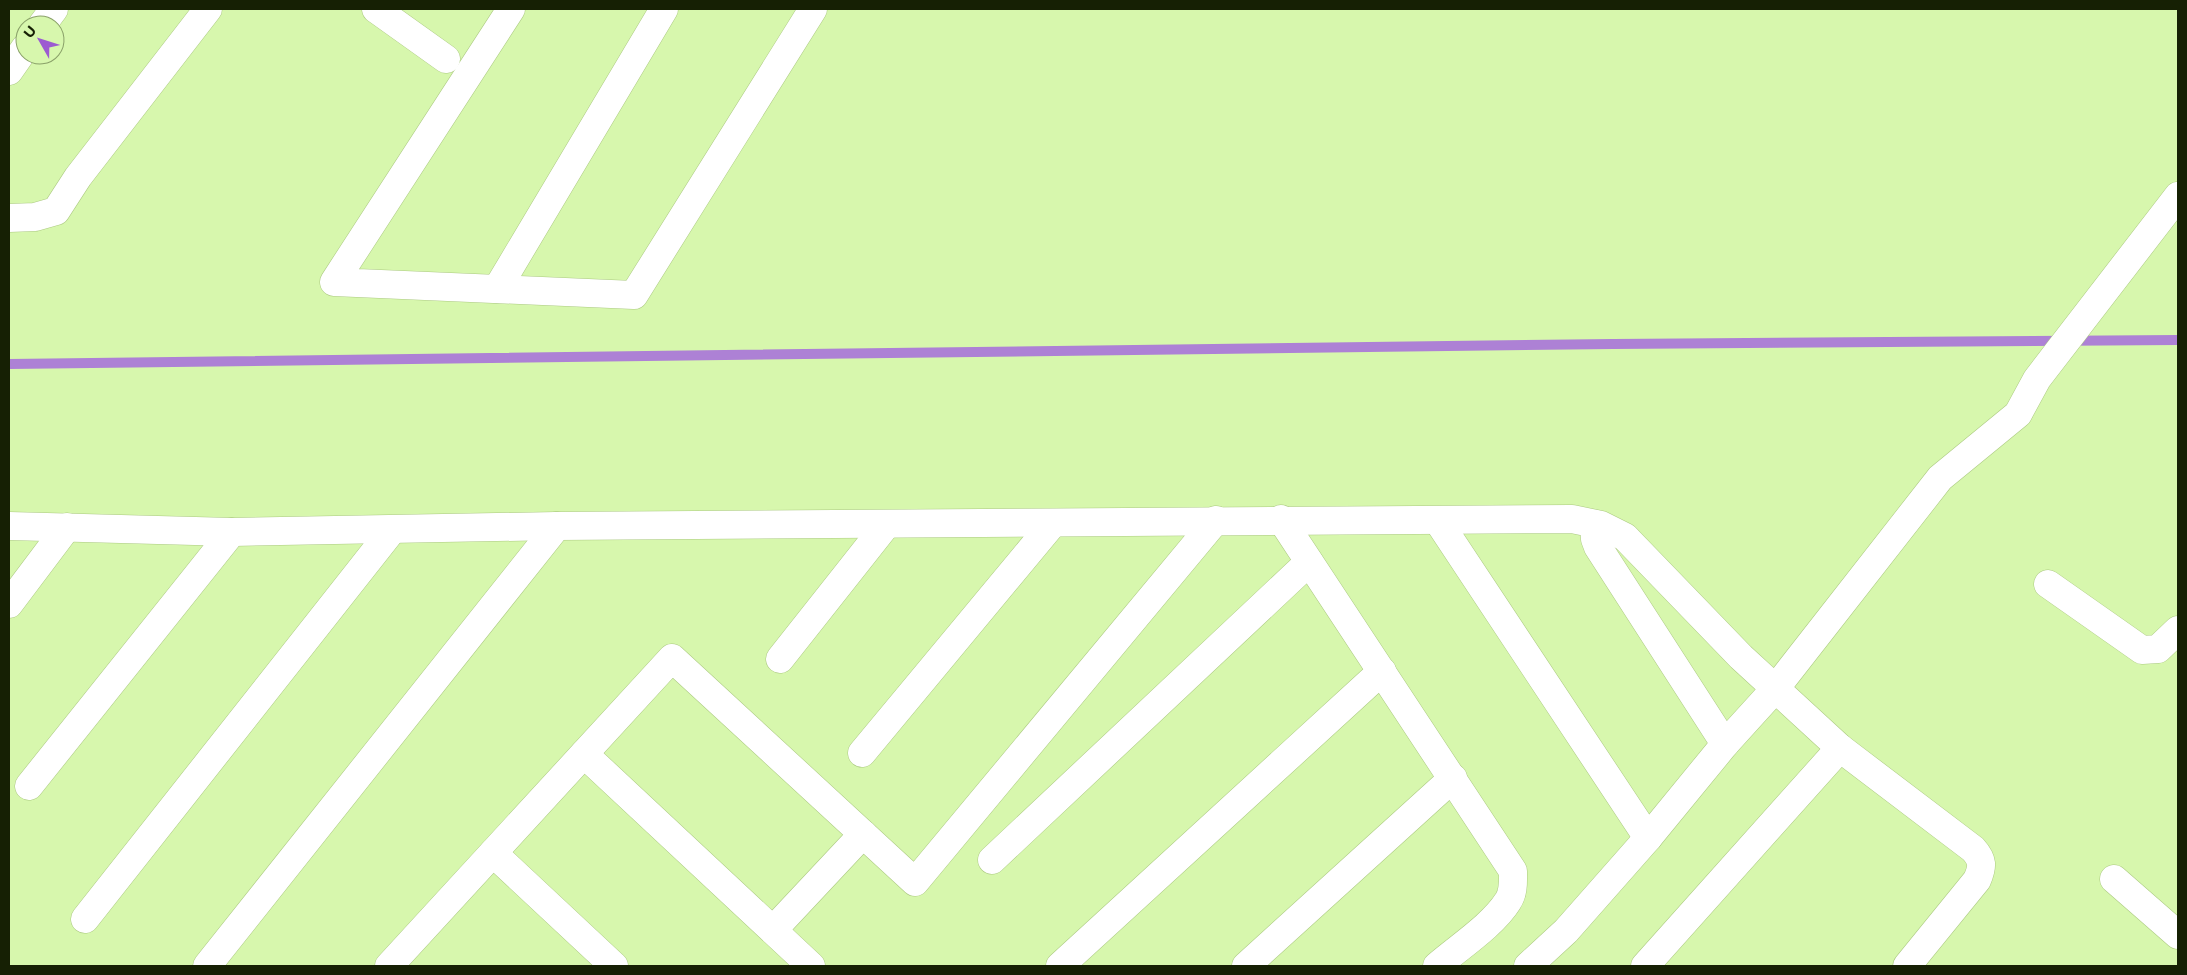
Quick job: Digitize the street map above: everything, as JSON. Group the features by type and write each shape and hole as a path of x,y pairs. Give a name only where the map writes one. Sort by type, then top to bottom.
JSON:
{"street":[{"path":"9,218 35,218 56,211 78,177 208,9"},
{"path":"376,9 446,59"},
{"path":"511,9 334,282 634,295 813,9"},
{"path":"497,289 664,9"},
{"path":"1528,966 1566,930 1648,838 1725,744 1775,689 1940,478 2018,414 2037,379 2178,196"},
{"path":"1281,519 1513,871 1513,888 1509,900 1495,917 1437,966"},
{"path":"9,526 232,532 557,526 886,525 1281,519 1438,521 1572,519 1594,524 1625,536 1669,585 1775,689 1840,748 1973,849 1981,858 1982,868 1978,880 1907,966"},
{"path":"403,961 493,853 672,658 915,882 1216,520"},
{"path":"1438,521 1648,838"},
{"path":"862,753 1053,523"},
{"path":"1594,524 1593,531 1598,547 1725,744"},
{"path":"780,659 886,525"},
{"path":"207,966 557,526"},
{"path":"9,604 67,527"},
{"path":"85,919 392,530"},
{"path":"30,786 232,532"},
{"path":"992,860 1309,562"},
{"path":"2048,584 2142,650 2158,649 2178,630"},
{"path":"1060,966 1382,671"},
{"path":"1645,966 1840,748"},
{"path":"584,754 811,966"},
{"path":"1246,966 1452,778"},
{"path":"772,930 863,834"},
{"path":"493,853 614,966"},
{"path":"2114,879 2178,935"}],"waterway":[{"path":"9,364 1613,344 2178,340"}]}
